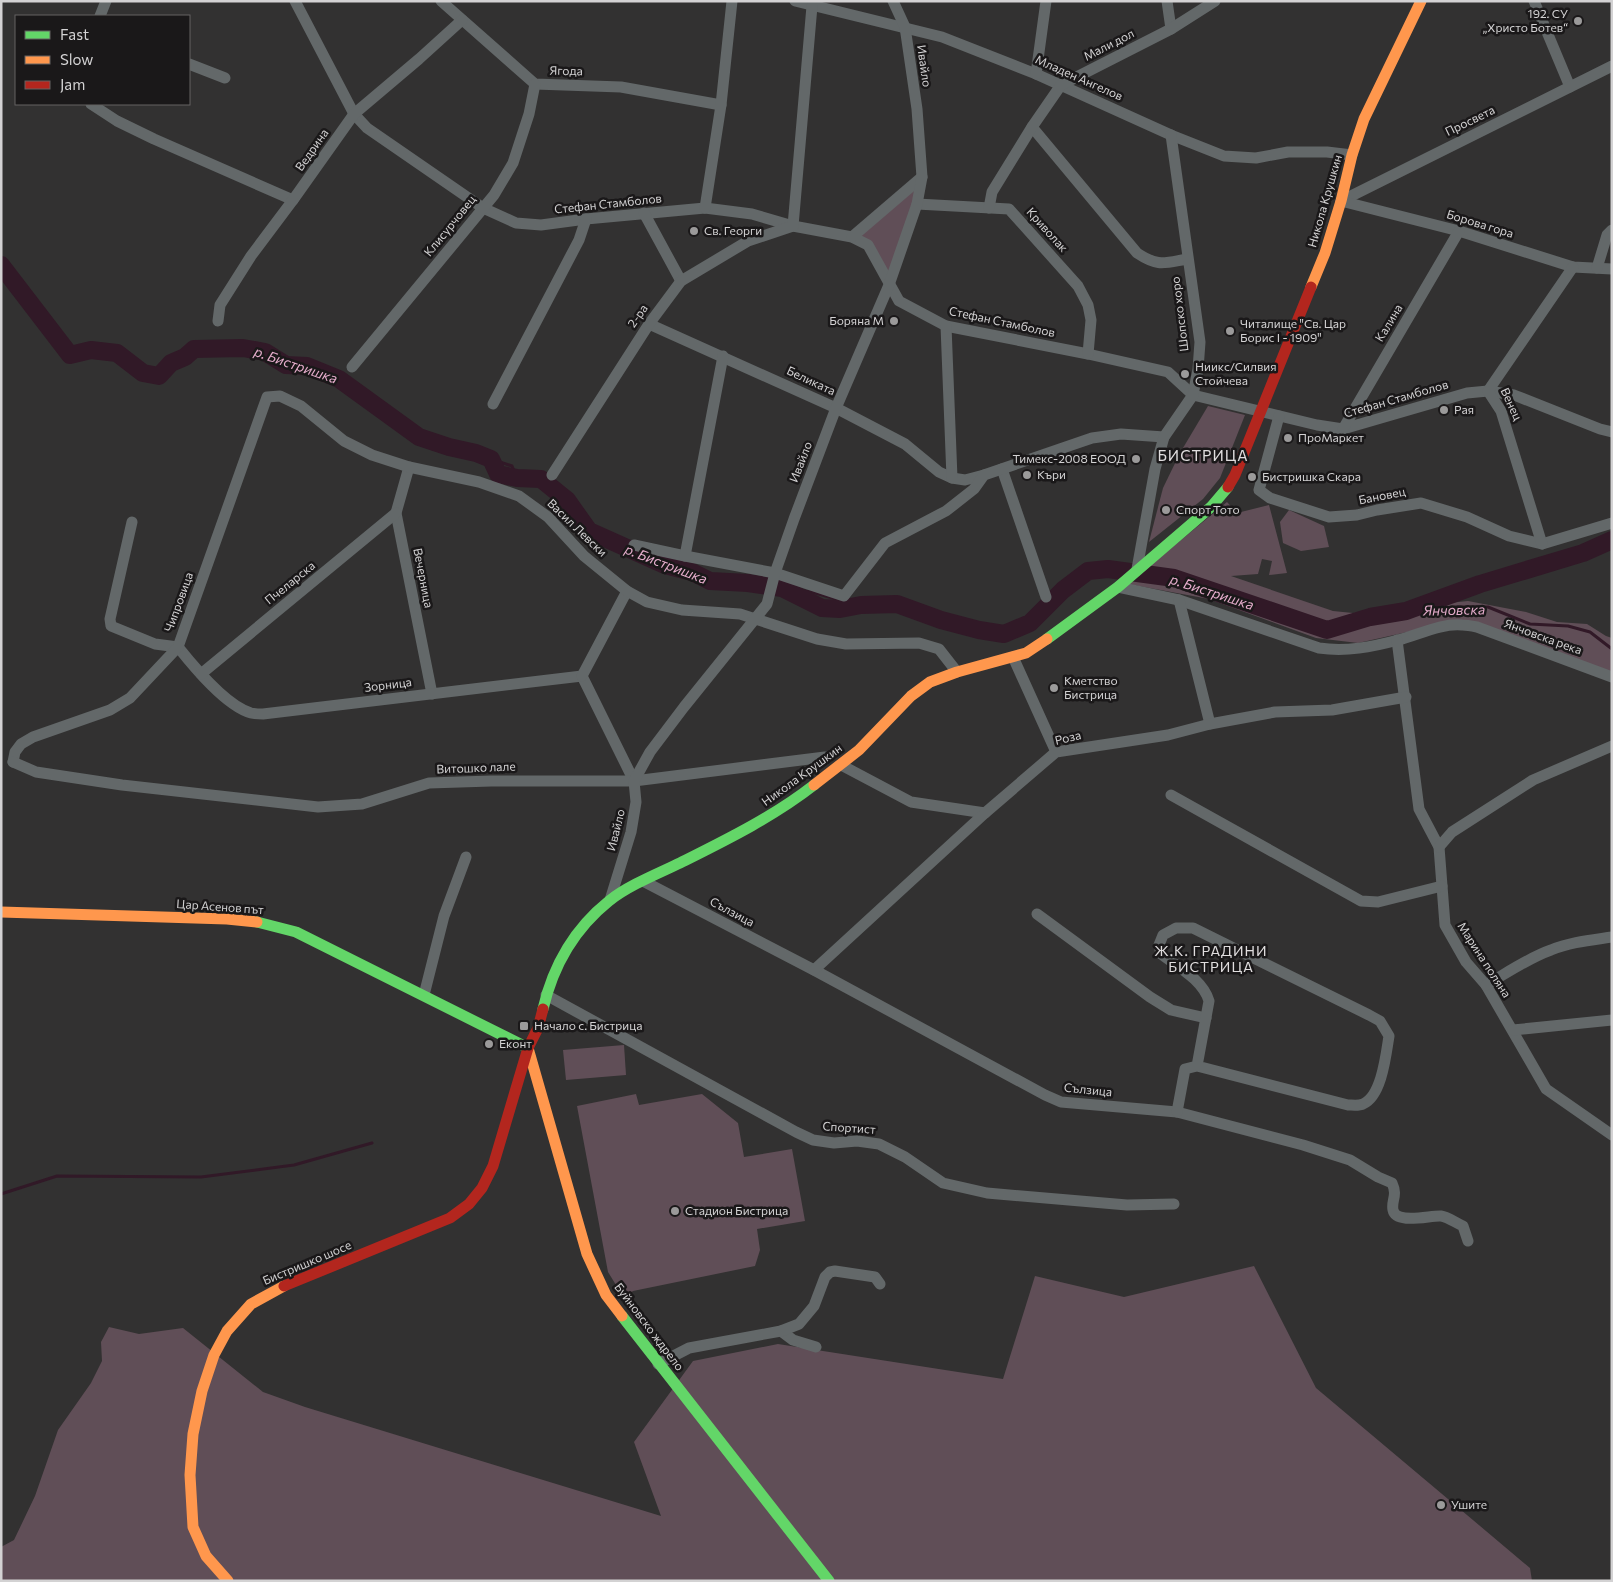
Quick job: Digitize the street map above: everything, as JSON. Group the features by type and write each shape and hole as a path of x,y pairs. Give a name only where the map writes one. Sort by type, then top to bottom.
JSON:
{"street":[{"path":"100,15 106,1"},
{"name":"Стефан Стамболов","path":"295,1 354,114 367,128 482,208 516,223 541,225 705,208 752,214 793,226 852,237 868,245 899,301 946,326 1168,372 1193,395 1317,425 1342,429 1467,393 1488,391 1514,396 1612,432"},
{"name":"Ягода","path":"441,1 535,84 621,87 720,105"},
{"path":"705,208 720,105 732,1"},
{"name":"Младен Ангелов","path":"795,1 942,37 1036,74 1171,135 1224,156 1256,158 1288,152 1326,152 1352,155"},
{"name":"Ивайло","path":"610,900 631,832 636,802 634,781 650,752 767,604 775,573 836,408 889,285 917,204 922,177 917,109 905,27 893,1"},
{"path":"1036,74 1046,1"},
{"path":"1167,1 1171,28"},
{"name":"Мали дол","path":"989,208 992,192 1032,127 1061,85 1171,28 1215,1"},
{"name":"Никола Крушкин","path":"528,1048 538,1028 546,995 563,953 585,924 610,900 643,881 740,833 791,803 859,750 911,696 930,682 957,672 1026,653 1046,640 1120,585 1211,507 1225,492 1261,412 1324,253 1341,200 1352,155 1373,98 1421,1"},
{"path":"1534,1 1570,87"},
{"path":"793,226 812,6"},
{"name":"Ведрина","path":"218,321 220,305 251,256 294,200 354,114 462,20"},
{"path":"190,64 225,78"},
{"name":"Просвета","path":"1341,200 1612,66"},
{"name":"Клисурчовец","path":"352,367 494,195 514,164 529,114 535,84"},
{"path":"92,105 116,121 154,139 294,200"},
{"path":"1032,127 1136,253 1150,262 1165,263 1188,258"},
{"name":"Шопско хоро","path":"1137,569 1154,469 1169,427 1193,395 1198,369 1200,342 1171,135"},
{"path":"852,237 922,177"},
{"name":"Борова гора","path":"1341,200 1459,230 1573,267 1612,269"},
{"name":"Криволак","path":"917,204 1010,209 1078,286 1088,305 1091,320 1088,354"},
{"path":"644,213 681,281"},
{"path":"492,404 580,240 586,219"},
{"name":"2-ра","path":"552,475 649,324 681,281 748,241 793,226"},
{"name":"Калина","path":"1342,429 1459,230"},
{"path":"1597,268 1607,234 1612,230"},
{"name":"Венец","path":"1542,544 1501,411 1488,391 1573,267"},
{"name":"Беликата","path":"649,324 836,408 905,444 939,472 952,478"},
{"path":"946,326 952,478 965,480 984,475 1092,438 1120,434 1164,437"},
{"path":"685,556 723,356"},
{"name":"Васил Левски","path":"267,397 280,396 301,406 344,441 372,455 409,467 479,482 519,496 548,517 584,556 627,592 647,602 682,610 740,614 817,639 846,644 919,643 939,649 957,672"},
{"name":"Чипровица","path":"13,762 15,752 21,744 33,737 110,710 130,698 178,647 267,397"},
{"name":"Бановец","path":"1279,416 1259,490 1270,498 1329,517 1357,515 1421,503 1467,517 1509,536 1542,544"},
{"name":"Вечерница","path":"409,467 396,513 432,694"},
{"path":"1002,469 1046,597"},
{"path":"634,545 775,573 844,596 885,543 946,511 974,489 984,475"},
{"name":"Пчеларска","path":"201,674 396,513"},
{"path":"132,522 110,626 155,644 178,647"},
{"path":"1542,544 1612,523"},
{"name":"Янчовска река","path":"1120,585 1179,600 1319,648 1336,651 1343,650 1397,640 1442,627 1460,624 1477,627 1612,677"},
{"path":"627,592 582,676 634,781"},
{"path":"1179,600 1210,724"},
{"name":"Марина поляна","path":"1397,640 1406,698 1418,809 1439,847 1445,925 1466,962 1486,985 1546,1089 1612,1135"},
{"name":"Зорница","path":"178,647 201,674 239,707 251,713 272,713 582,676"},
{"path":"1013,657 1056,752"},
{"name":"Роза","path":"814,970 985,813 1056,752 1168,735 1210,724 1275,712 1332,710 1406,698"},
{"path":"1439,847 1452,832 1533,780 1612,746"},
{"name":"Витошко лале","path":"13,762 36,772 122,785 318,807 362,804 429,783 634,781 825,757"},
{"path":"1,764 13,762"},
{"path":"841,765 911,802 985,813"},
{"path":"1171,795 1361,901 1378,902 1442,886"},
{"path":"424,995 444,916 466,857"},
{"name":"Сълзица","path":"643,881 1061,1102 1178,1112 1303,1145 1350,1160 1392,1183 1395,1191 1393,1210 1395,1214 1404,1218 1443,1216 1463,1226 1468,1241"},
{"name":"Цар Асенов път","path":"1,912 218,919 264,923 296,932 528,1048"},
{"path":"1037,914 1150,997 1171,1010 1206,1018"},
{"path":"1178,1112 1185,1069 1197,1066 1348,1105 1363,1104 1375,1094 1385,1061 1389,1036 1380,1021 1369,1015 1193,928 1176,928 1163,936 1159,945 1161,954 1206,991 1208,1001 1197,1066"},
{"path":"1486,985 1528,960 1551,950 1612,936"},
{"name":"Спортист","path":"546,995 813,1140 834,1143 857,1140 880,1144 905,1157 943,1183 987,1193 1127,1205 1174,1204"},
{"path":"1513,1030 1612,1020"},
{"name":"Буйновско ждрело","path":"528,1048 587,1254 606,1295 829,1581"},
{"name":"Бистришко шосе","path":"228,1581 206,1556 193,1527 190,1504 193,1434 202,1391 214,1355 227,1331 251,1304 285,1285 442,1222 469,1204 482,1188 493,1166 528,1048"},
{"path":"658,1364 690,1348 781,1331 799,1324 814,1306 825,1277 830,1272 835,1271 875,1277 880,1284"},
{"path":"781,1331 793,1340 816,1347"}],"shaded area":[{"path":"922,177 889,285 868,245 852,237"},
{"path":"1208,406 1245,415 1220,478 1203,499 1149,542 1163,488 1180,453"},
{"path":"1227,502 1237,513 1269,505 1287,573 1269,575 1272,561 1262,559 1258,574 1231,576 1333,611 1353,613 1468,601 1526,612 1557,622 1587,624 1612,638 1612,673 1461,620 1358,643 1316,638 1209,599 1128,584"},
{"path":"1289,510 1324,526 1329,547 1301,551 1283,543 1280,522"},
{"path":"624,1045 626,1075 566,1080 563,1050"},
{"name":"Стадион Бистрица","path":"636,1094 639,1105 702,1094 738,1123 744,1157 792,1149 805,1221 757,1229 760,1250 755,1266 633,1291 624,1298 608,1272 577,1106"},
{"path":"1254,1266 1316,1388 1530,1568 1532,1581 1,1581 1,1547 14,1540 35,1496 58,1430 91,1383 102,1361 101,1342 109,1327 139,1334 183,1328 263,1392 305,1407 661,1516 634,1442 693,1361 778,1344 1003,1379 1035,1276 1124,1297"}],"waterway":[{"name":"р. Бистришка","path":"1,265 70,355 91,350 117,353 143,373 159,376 171,363 185,357 194,349 243,348 265,352 286,365 307,366 339,379 419,437 491,459 498,474 517,478 541,479 567,500 589,531 665,565 692,572 710,581 748,583 782,588 822,608 840,609 861,605 897,604 941,620 979,630 1004,634 1030,623 1063,590 1088,571 1108,569 1174,578 1327,630 1370,617 1406,611 1480,584 1583,553 1612,540"},
{"path":"491,459 512,466 517,478"},
{"path":"782,588 812,592 836,599"},
{"name":"р. Бистришка","path":"842,601 861,605"},
{"name":"Янчовска","path":"1406,611 1456,607 1488,607 1530,624 1568,626 1590,632 1612,649"},
{"path":"1,1194 57,1176 201,1177 294,1165 372,1143"}],"traffic: fast":[{"path":"1047,639 1118,587 1211,507 1228,487"},
{"path":"543,1009 559,963 575,936 616,895 749,827 814,785"},
{"path":"257,922 296,932 528,1048"},
{"path":"622,1316 829,1581"}],"traffic: slow":[{"path":"1311,287 1325,253 1364,119 1421,1"},
{"path":"814,785 859,750 911,696 930,682 957,672 1026,653 1047,639"},
{"path":"1,912 227,919 257,922"},
{"path":"528,1048 587,1254 606,1295 622,1316"},
{"path":"228,1581 206,1556 193,1527 190,1475 193,1434 202,1391 214,1355 227,1331 251,1304 284,1286"}],"traffic: jam":[{"path":"1228,487 1235,475 1311,287"},
{"path":"284,1286 450,1218 469,1204 482,1188 493,1166 528,1048 538,1028 543,1009"}],"place":[{"name":"192. СУ „Христо Ботев“","path":"1578,21"},
{"name":"Св. Георги","path":"694,231"},
{"name":"Боряна М","path":"894,321"},
{"name":"Читалище \"Св. Цар Борис I - 1909\"","path":"1230,331"},
{"name":"Ниикс/Силвия Стойчева","path":"1185,374"},
{"name":"Рая","path":"1444,410"},
{"name":"ПроМаркет","path":"1288,438"},
{"name":"Тимекс-2008 ЕООД","path":"1136,459"},
{"name":"Къри","path":"1027,475"},
{"name":"Бистришка Скара","path":"1252,477"},
{"name":"Спорт Тото","path":"1166,510"},
{"name":"Кметство Бистрица","path":"1054,688"},
{"name":"Начало с. Бистрица","path":"524,1026"},
{"name":"Еконт","path":"489,1044"},
{"name":"Стадион Бистрица","path":"675,1211"},
{"name":"Ушите","path":"1441,1505"}],"district":[{"name":"БИСТРИЦА","path":"1203,456"},
{"name":"Ж.К. ГРАДИНИ БИСТРИЦА","path":"1211,960"}]}
